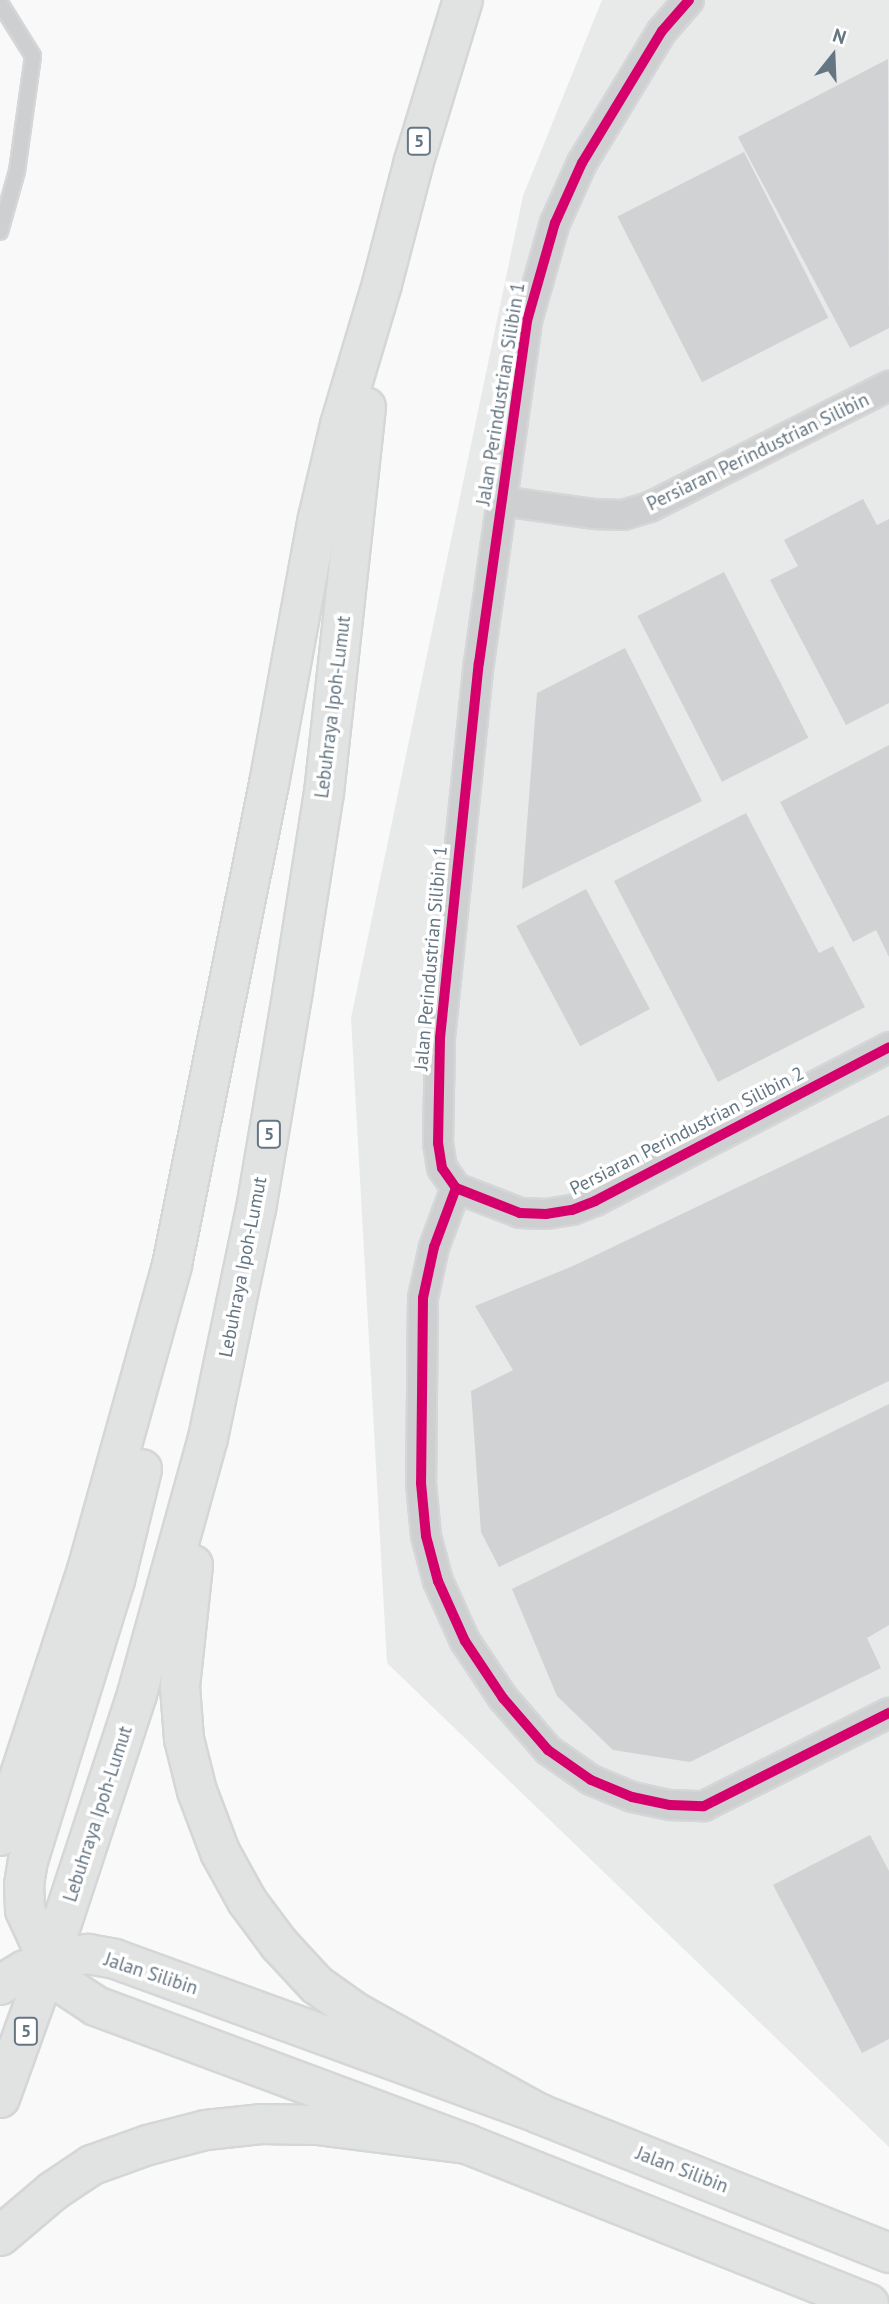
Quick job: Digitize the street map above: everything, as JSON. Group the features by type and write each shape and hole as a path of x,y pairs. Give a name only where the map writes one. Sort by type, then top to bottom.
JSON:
{"main road":[{"name":"Lebuhraya Ipoh-Lumut","path":"0,1836 87,1570 172,1265 269,784 318,518 340,425 382,284 414,161 463,0"},
{"name":"Lebuhraya Ipoh-Lumut","path":"0,2098 49,1962 137,1694 208,1438 258,1196 324,793 362,430 382,284"},
{"path":"172,1265 162,1358 146,1450 115,1580 28,1861 24,1885 25,1910 61,1983 96,2006 467,2144 869,2304"},
{"path":"208,1438 180,1687 184,1739 197,1791 220,1852 247,1901 279,1944 317,1984 355,2012 540,2115"},
{"name":"Jalan Silibin","path":"0,1985 25,1970 49,1962 88,1954 114,1959 540,2115 889,2253"},
{"path":"0,2236 53,2191 92,2165 148,2145 206,2130 261,2124 317,2125 467,2144"}],"street":[{"name":"Jalan Perindustrian Silibin 1","path":"456,1188 442,1168 438,1143 440,1038 478,663 527,321 555,223 589,152 662,31 689,0"},
{"name":"Persiaran Perindustrian Silibin","path":"501,501 593,514 623,515 650,507 889,386"},
{"name":"Persiaran Perindustrian Silibin 2","path":"456,1188 520,1213 546,1214 572,1210 595,1201 889,1047"},
{"path":"456,1188 434,1247 423,1298 421,1483 426,1535 438,1581 465,1641 503,1698 548,1750 591,1780 632,1797 670,1805 704,1806 889,1713"}],"lane":[{"path":"0,4 33,56 17,172 0,232"}],"shaded area":[{"path":"602,0 889,0 889,2147 387,1663 351,1018 523,196"}],"building":[{"path":"888,59 889,328 850,348 738,137"},
{"path":"744,152 828,318 702,382 617,216"},
{"path":"863,499 877,525 889,519 889,703 846,725 770,580 798,566 784,540"},
{"path":"724,572 808,738 722,782 638,616"},
{"path":"625,648 702,801 522,889 537,693"},
{"path":"889,745 889,957 876,930 853,942 780,802"},
{"path":"746,813 819,953 833,946 865,1007 718,1082 614,881"},
{"path":"586,889 650,1009 580,1046 516,926"},
{"path":"889,1115 889,1381 499,1567 481,1532 471,1391 513,1370 475,1306 573,1266"},
{"path":"889,1404 889,1625 867,1638 881,1668 690,1762 613,1750 557,1696 512,1589"},
{"path":"870,1835 889,1871 889,2039 862,2053 773,1885"}],"cycle path":[{"path":"456,1188 442,1168 438,1143 440,1038 479,663 527,321 555,223 582,163 662,31 689,0"},
{"path":"456,1188 520,1213 546,1214 572,1210 595,1201 889,1047"},
{"path":"456,1188 434,1247 423,1298 421,1483 426,1536 438,1581 465,1641 503,1698 548,1750 591,1780 632,1797 670,1805 704,1806 889,1713"}]}
